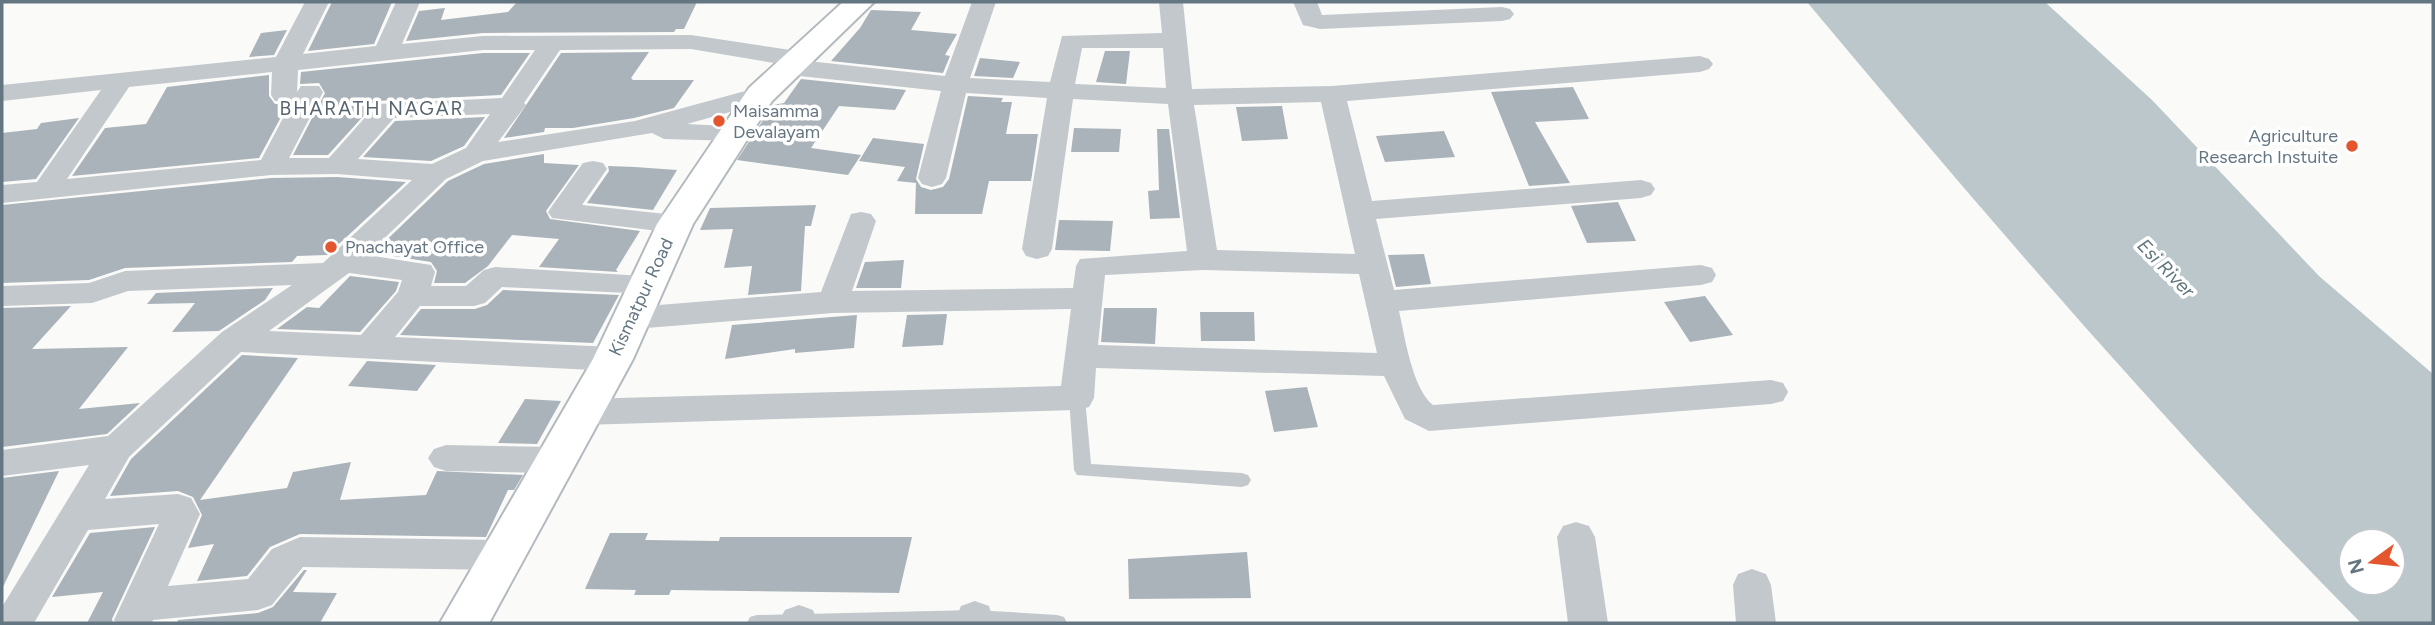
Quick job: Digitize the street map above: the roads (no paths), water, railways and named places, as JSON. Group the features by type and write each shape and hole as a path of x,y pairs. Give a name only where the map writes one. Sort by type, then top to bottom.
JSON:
{"street":[{"path":"271,167 297,94 285,64 317,2"},
{"path":"386,53 408,2"},
{"name":"Kismatpur Road","path":"464,623 613,359 675,224 760,95 860,2"},
{"path":"932,178 956,85 984,2"},
{"path":"1171,2 1180,97 1203,260"},
{"path":"1305,2 1312,20 1320,22 1502,15"},
{"path":"1037,249 1071,41 1175,40"},
{"path":"477,154 513,105 553,41"},
{"path":"2,93 483,43 553,41 691,42 794,63 956,85 1180,97 1332,94 1700,64"},
{"path":"47,188 121,80"},
{"path":"1332,94 1396,365 1420,416 1429,418 1771,391"},
{"path":"13,623 117,448 233,340 336,268 436,173 477,154 637,129 760,95"},
{"path":"337,166 386,110 513,105"},
{"path":"637,129 736,133"},
{"path":"2,194 271,167 337,166 436,173"},
{"path":"593,169 562,212 675,224"},
{"path":"1359,211 1640,189"},
{"path":"833,302 861,220"},
{"path":"582,412 1077,398 1091,266 1203,260 1372,264"},
{"path":"2,296 92,293 125,281 336,268 420,272 412,296 369,347"},
{"path":"1381,302 1701,275"},
{"path":"412,296 474,296 495,277 641,301 833,302 1086,298"},
{"path":"233,340 613,359"},
{"path":"1081,356 1396,365"},
{"path":"2,463 117,448"},
{"path":"446,458 555,460"},
{"path":"76,516 178,508 182,514 138,614"},
{"path":"1576,537 1588,623"},
{"path":"138,614 258,594 267,587 279,563 300,552 502,555"},
{"path":"1752,585 1756,623"}],"lane":[{"path":"1077,398 1083,470 1242,480"},
{"path":"757,623 1057,623"}],"water":[{"name":"Esi River","path":"1807,2 2045,2 2152,100 2319,276 2433,374 2433,623 2361,623 2217,473 2009,240"}],"place":[{"name":"Maisamma Devalayam","path":"719,121"},
{"name":"Agriculture Research Instuite","path":"2352,146"},
{"name":"Pnachayat Office","path":"331,247"}],"district":[{"name":"BHARATH NAGAR","path":"372,108"}]}
